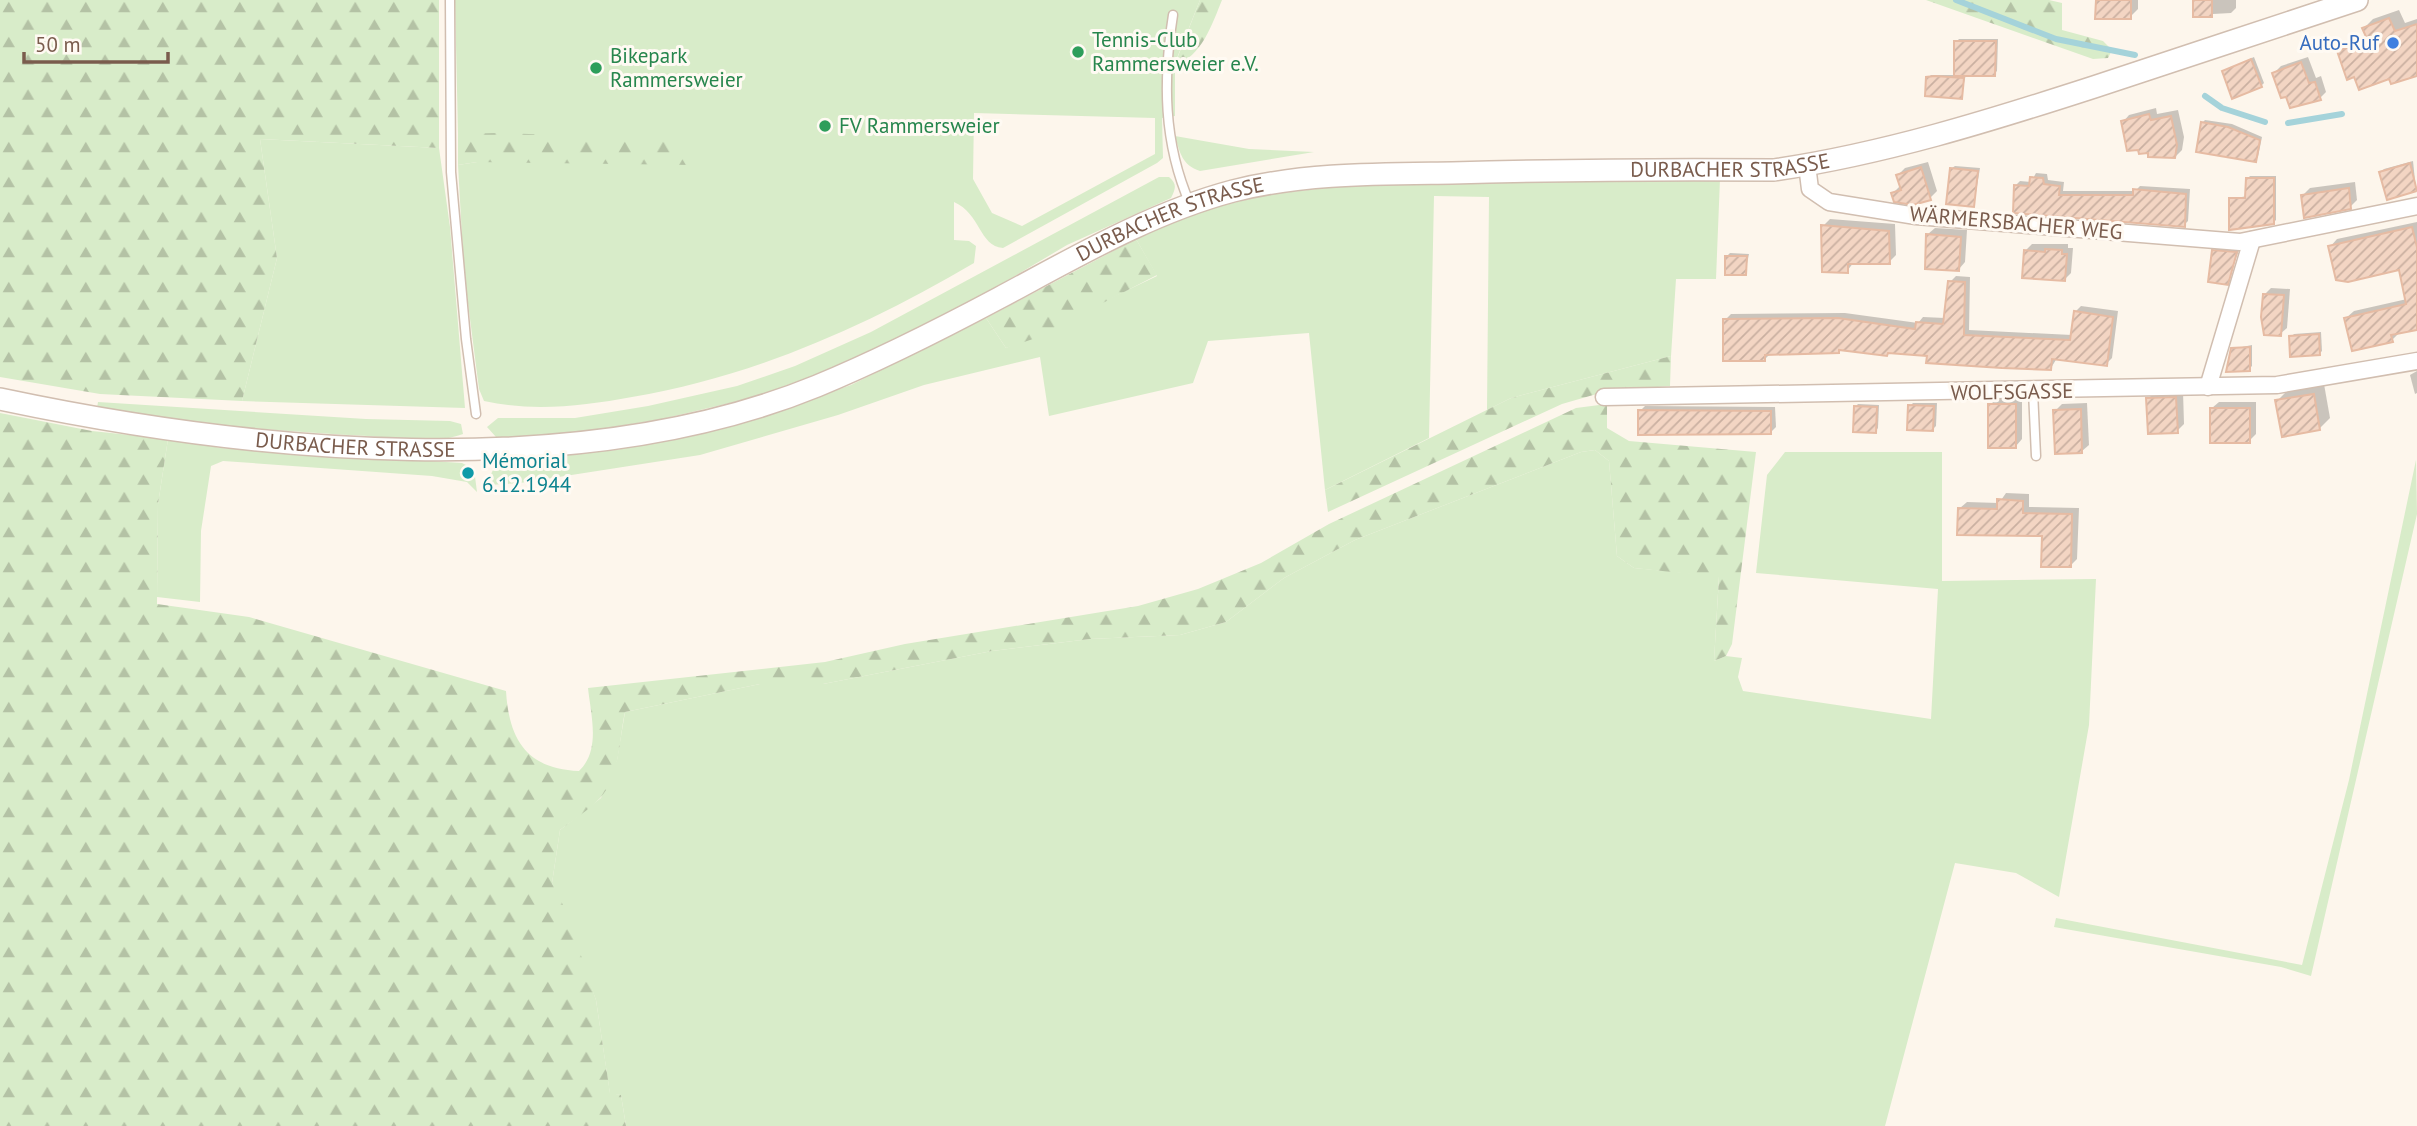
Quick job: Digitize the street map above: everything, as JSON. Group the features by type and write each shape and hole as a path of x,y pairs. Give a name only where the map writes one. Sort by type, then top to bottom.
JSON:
{"street":[{"name":"DURBACHER STRASSE","path":"0,399 88,417 213,436 353,447 479,450 626,437 718,418 812,388 905,348 1092,247 1190,204 1286,180 1516,171 1774,170 1807,165 1887,148 2007,115 2328,5 2357,0"},
{"name":"WÄRMERSBACHER WEG","path":"1807,165 1810,189 1817,197 1829,202 1916,216 2240,242 2417,206"},
{"path":"2208,387 2252,240"},
{"name":"WOLFSGASSE","path":"1604,397 2277,386 2417,361"}],"lane":[{"path":"450,0 451,172 466,339 476,414"},
{"path":"1173,15 1166,62 1166,103 1175,167 1190,204"},
{"path":"2033,391 2036,456"}],"green space":[{"path":"0,0 439,0 439,148 260,139 277,258 242,401 100,394 0,377"},
{"path":"455,0 1200,0 1175,63 1175,116 1162,118 1163,158 1157,163 1003,248 989,242 970,214 954,202 954,240 969,241 976,246 974,263 893,308 809,346 722,376 632,397 539,407 484,401 479,389 464,272 458,165 477,162 536,135 458,134","holes":["974,113 1155,118 1155,154 1022,226 992,213 973,179"]},
{"path":"1200,0 1222,0 1199,47 1184,61 1175,64"},
{"path":"1926,0 2049,0 2062,3 2062,30 2103,41 2112,50 2108,58 2093,59"},
{"path":"458,134 694,140 694,165 477,162 458,165"},
{"path":"1175,136 1249,149 1314,152 1200,171 1185,162"},
{"path":"260,139 439,148 450,227 465,408 242,401 277,258"},
{"path":"1159,177 1169,177 1173,182 1175,189 1171,198 1067,245 988,292 839,366 755,397 662,419 576,433 504,438 496,437 487,427 498,418 575,418 648,406 737,386 795,366 871,332"},
{"path":"1720,179 1716,279 1676,279 1671,356 1511,398 1487,410 1489,197 1434,196 1429,438 1325,490 1309,333 1208,341 1193,383 1049,416 1040,357 924,385 838,415 700,455 520,483 488,485 495,467 512,458 616,450 703,433 760,417 851,385 986,318 1006,348 1157,276 1136,239 1188,214 1266,195 1359,184"},
{"path":"1136,239 1157,275 1033,339 1006,348 986,318"},
{"path":"1671,356 1670,386 1607,391 1562,404 1328,512 1325,490 1511,398"},
{"path":"98,402 366,419 450,421 461,424 463,434 416,440 266,429 131,414 97,408"},
{"path":"1607,404 1607,428 1629,441 1756,452 1732,644 1726,656 1714,661 1719,577 1634,568 1617,556 1609,461 1595,450 1581,452 1355,540 1284,578 1226,622 1180,635 1090,639 992,651 823,684 760,684 625,712 612,780 596,802 560,830 552,883 566,911 596,1000 610,1093 621,1095 626,1126 0,1126 0,413 92,431 168,439 158,504 157,604 249,617 506,691 511,724 524,749 546,765 579,771 586,763 592,743 588,688 825,662 905,644 1138,606 1198,589 1261,563 1329,524 1576,408"},
{"path":"168,439 221,448 462,463 474,469 477,492 467,482 432,476 223,461 211,466 201,531 200,602 157,597 158,504"},
{"path":"1595,450 1609,461 1617,556 1634,568 1719,576 1714,661 1726,656 1742,658 1738,677 1743,691 1931,719 1938,589 1756,573 1767,475 1785,452 1942,452 1942,581 2096,579 2089,725 2059,897 2016,873 1955,863 1885,1126 626,1126 621,1095 610,1094 596,1000 552,883 560,830 601,798 617,760 625,712 760,684 823,684 992,651 1090,639 1180,635 1226,622 1284,578 1355,540 1581,452"},
{"path":"2416,460 2417,514 2311,976 2281,967 2054,927 2056,918 2302,965 2349,780"}],"building":[{"path":"2096,0 2131,0 2131,19 2095,19"},
{"path":"2193,0 2212,0 2212,17 2193,17"},
{"name":"Auto-Ruf","path":"2389,18 2395,31 2417,24 2417,76 2391,84 2389,79 2359,90 2354,77 2347,80 2337,51 2368,41 2362,28"},
{"path":"1954,41 1996,41 1995,76 1954,76"},
{"path":"2251,59 2262,87 2232,99 2222,71"},
{"path":"2301,62 2309,83 2315,82 2321,100 2290,108 2286,97 2281,98 2272,73"},
{"path":"1926,77 1964,78 1962,99 1925,96"},
{"path":"2149,114 2151,120 2171,116 2177,145 2175,158 2148,157 2148,153 2139,154 2138,150 2127,151 2121,121"},
{"path":"2201,122 2228,127 2260,140 2256,162 2196,152"},
{"path":"2410,163 2417,191 2387,200 2379,172"},
{"path":"1921,167 1931,200 1913,205 1894,202 1891,193 1901,190 1896,175"},
{"path":"1950,168 1978,171 1974,207 1946,204"},
{"path":"2030,177 2043,178 2044,184 2060,186 2059,195 2133,195 2133,189 2186,194 2185,227 2013,213 2014,185 2029,186"},
{"path":"2246,178 2274,178 2274,224 2229,230 2229,198 2245,198"},
{"path":"2349,188 2351,209 2304,218 2301,195"},
{"path":"1821,225 1889,231 1890,264 1848,264 1848,273 1822,272"},
{"path":"2412,227 2417,247 2417,330 2391,335 2393,342 2352,351 2344,318 2406,304 2399,270 2348,282 2336,280 2328,246"},
{"path":"1926,234 1961,237 1959,271 1925,269"},
{"path":"2045,249 2062,250 2062,254 2067,254 2065,281 2022,278 2024,250 2045,252"},
{"path":"2212,250 2237,252 2228,285 2208,282"},
{"path":"1725,256 1747,256 1746,275 1725,275"},
{"path":"1948,281 1965,282 1964,335 2070,340 2074,311 2113,317 2107,366 2052,359 2051,370 2002,368 1926,363 1927,356 1888,353 1887,356 1839,350 1839,353 1765,355 1765,361 1723,361 1723,319 1838,318 1915,329 1916,322 1943,324"},
{"path":"2263,294 2284,295 2281,336 2264,335 2261,317"},
{"path":"2319,334 2320,355 2290,357 2289,336"},
{"path":"2250,347 2250,371 2226,372 2231,348"},
{"path":"2314,394 2320,430 2282,437 2275,400"},
{"path":"2176,397 2178,433 2148,434 2146,398"},
{"path":"1988,404 2016,404 2016,448 1988,448"},
{"path":"1908,405 1934,406 1933,431 1907,430"},
{"path":"1854,406 1877,407 1876,433 1853,432"},
{"path":"2210,408 2250,408 2250,443 2210,443"},
{"path":"2081,409 2082,453 2055,454 2053,410"},
{"path":"1638,410 1771,411 1771,434 1638,435"},
{"path":"1997,499 2023,501 2023,513 2072,514 2071,567 2041,567 2042,536 1957,535 1958,508 1997,509"}],"waterway":[{"path":"1956,0 2056,39 2135,55"},
{"path":"2205,96 2222,108 2265,122"},
{"path":"2288,123 2342,114"}],"place":[{"name":"Auto-Ruf","path":"2393,43"},
{"name":"Tennis-Club Rammersweier e.V.","path":"1078,52"},
{"name":"Bikepark Rammersweier","path":"596,68"},
{"name":"FV Rammersweier","path":"825,126"},
{"name":"Mémorial 6.12.1944","path":"468,473"}]}
